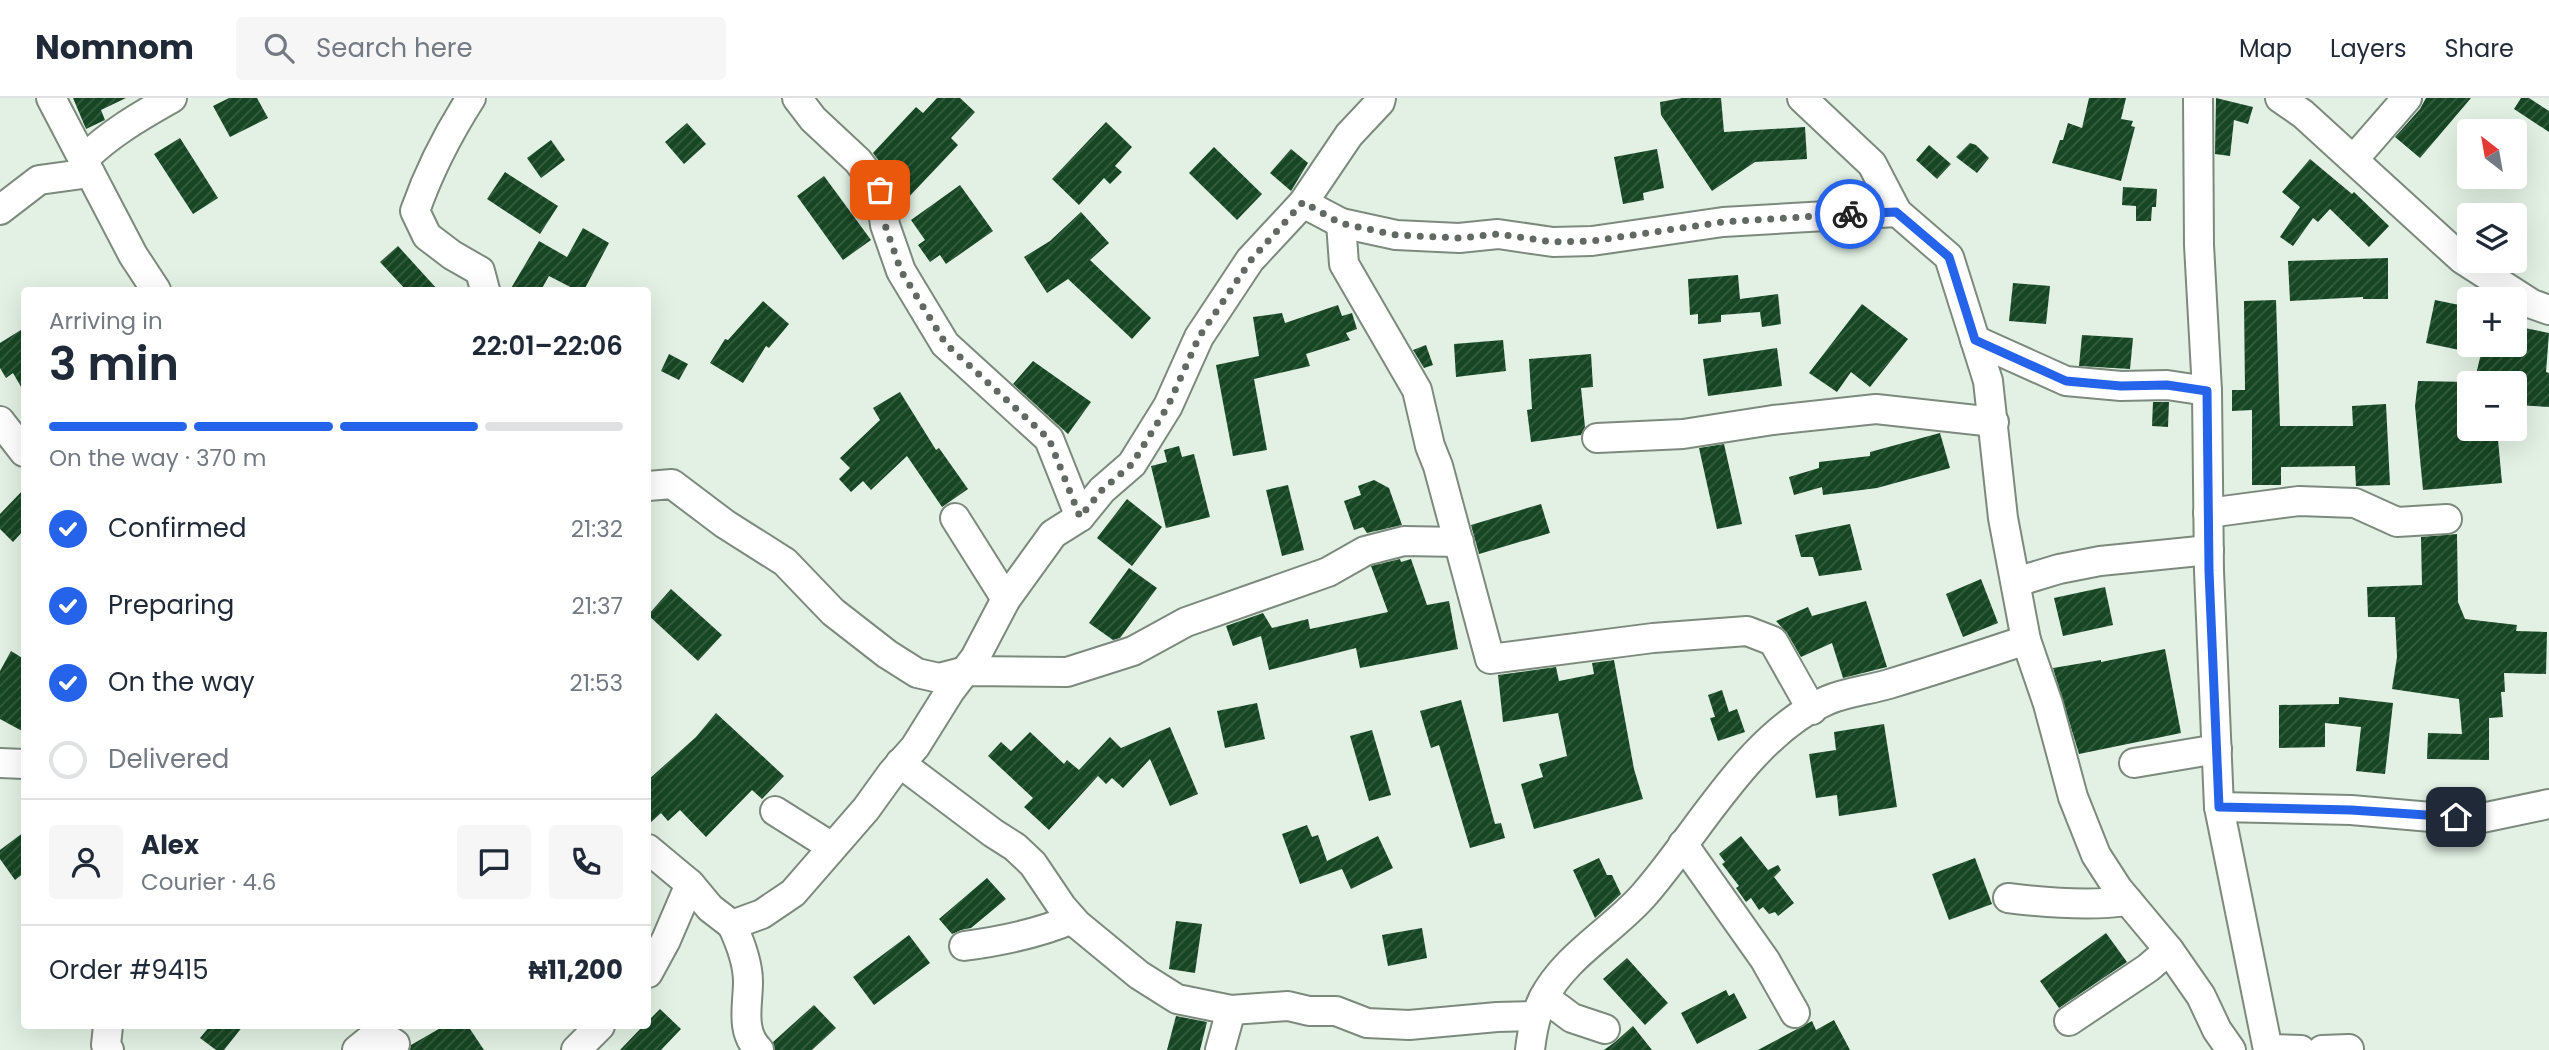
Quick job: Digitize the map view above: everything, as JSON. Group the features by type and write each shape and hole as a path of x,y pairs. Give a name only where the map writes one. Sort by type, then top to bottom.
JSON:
{"street":[{"path":"51,98 133,255 154,287"},
{"path":"0,210 39,180 87,167 99,144 172,98"},
{"path":"471,98 426,180 415,211 427,236 480,271 484,287"},
{"path":"797,98 813,119 858,161 880,190 885,225 901,271 946,344 1049,439 1080,517"},
{"path":"732,925 762,914 793,893 866,809 915,747 950,691 975,658 1006,599 1054,534 1080,517 1102,490 1132,464 1168,406 1199,337 1251,260 1303,202 1349,135 1381,98"},
{"path":"1802,98 1872,164 1896,212 1949,257 1988,381 2003,518 2026,640 2048,704 2073,797 2096,855 2201,996 2217,1030 2231,1050"},
{"path":"2198,98 2199,245 2207,391 2209,550 2219,807 2268,1049 2301,1050"},
{"path":"2280,98 2303,114 2354,159 2462,259 2532,304 2549,310"},
{"path":"2354,159 2407,98"},
{"path":"1303,202 1340,223 1396,235 1460,238 1498,234 1553,242 1592,241 1723,222 1896,212"},
{"path":"1340,223 1344,264 1417,390 1430,446 1438,466 1490,659 1653,638 1746,631 1773,641 1812,710"},
{"path":"1975,340 2066,381 2121,386 2167,385 2207,391"},
{"path":"1597,438 1683,434 1773,420 1876,409 1994,422"},
{"path":"0,421 21,448"},
{"path":"651,486 672,484 724,524 765,548 800,577 833,612 887,654 917,673 939,678 966,671 1067,672 1133,651 1186,622 1328,572 1365,551 1404,541 1459,542"},
{"path":"2208,513 2299,501 2355,503 2397,522 2447,519"},
{"path":"955,518 1006,599"},
{"path":"2015,582 2100,561 2209,550"},
{"path":"1530,1050 1533,1025 1540,1007 1569,965 1644,895 1747,762 1792,722 1828,700 2026,640"},
{"path":"2134,763 2217,749"},
{"path":"0,763 21,764"},
{"path":"900,763 1015,847 1033,864 1072,919 1155,987 1177,999 1231,1010 1288,1006 1309,1011 1336,1011 1367,1023 1409,1025 1486,1018 1540,1007 1605,1029"},
{"path":"2219,807 2351,810 2431,817 2482,818 2549,804"},
{"path":"775,811 832,847"},
{"path":"1684,844 1765,960 1796,1013"},
{"path":"651,852 690,884 710,908 732,925 741,943 748,981 744,1013 754,1045 759,1050"},
{"path":"651,968 690,884"},
{"path":"2008,898 2098,905 2128,901"},
{"path":"964,946 1032,932 1072,919"},
{"path":"2069,1021 2148,968 2169,950"},
{"path":"1220,1050 1231,1010"},
{"path":"108,1029 106,1045 109,1050"},
{"path":"576,1050 597,1029"},
{"path":"357,1050 378,1033 395,1044"},
{"path":"2322,1050 2348,1049"}],"building":[{"path":"73,98 126,98 101,110 105,120 86,129"},
{"path":"229,98 257,98 268,118 230,137 213,106"},
{"path":"937,98 960,98 975,112 951,138 958,145 906,200 897,192 893,180 873,153 916,107 923,113"},
{"path":"1682,98 1721,98 1724,132 1805,127 1807,159 1755,162 1712,191 1661,115 1660,102"},
{"path":"2089,98 2126,98 2121,119 2133,121 2131,126 2135,127 2121,181 2052,163 2068,123 2082,128"},
{"path":"2216,98 2253,107 2248,124 2234,120 2230,156 2215,154"},
{"path":"2426,98 2471,98 2420,158 2395,137 2420,109"},
{"path":"2521,98 2529,98 2549,111 2549,132 2514,109"},
{"path":"1106,122 1132,147 1115,166 1122,172 1110,184 1104,178 1079,205 1052,179"},
{"path":"687,123 706,144 684,164 665,142"},
{"path":"180,138 218,198 193,214 154,154"},
{"path":"551,140 565,160 541,178 527,158"},
{"path":"1970,143 1976,145 1989,158 1977,173 1956,157"},
{"path":"1929,145 1951,164 1937,179 1916,160"},
{"path":"1214,147 1262,194 1237,220 1189,173"},
{"path":"1291,149 1308,163 1291,191 1270,173"},
{"path":"1657,149 1664,188 1643,193 1644,200 1623,204 1614,157"},
{"path":"2310,159 2352,194 2354,192 2389,226 2369,247 2330,209 2318,222 2313,218 2293,246 2280,237 2300,207 2282,192"},
{"path":"505,172 558,206 540,234 487,199"},
{"path":"824,176 871,240 843,260 797,196"},
{"path":"960,185 993,231 946,264 940,255 930,262 918,245 925,240 911,220"},
{"path":"2123,187 2157,189 2156,207 2152,207 2151,221 2136,221 2136,206 2122,205"},
{"path":"1081,212 1109,243 1090,260 1151,318 1132,339 1068,279 1047,293 1024,257 1050,241"},
{"path":"583,228 609,243 586,287 570,287 549,276 543,287 512,287 539,241 567,257"},
{"path":"398,246 435,287 403,287 380,262"},
{"path":"2388,258 2388,299 2363,297 2290,301 2288,261"},
{"path":"1738,275 1740,299 1778,294 1781,324 1762,327 1760,312 1721,315 1721,322 1698,324 1698,314 1690,315 1688,279"},
{"path":"2013,283 2050,286 2046,324 2009,321"},
{"path":"2276,300 2280,426 2353,426 2352,406 2386,404 2390,485 2356,486 2355,466 2281,467 2281,485 2252,485 2252,410 2232,411 2232,390 2245,390 2244,301"},
{"path":"2435,300 2457,305 2457,349 2426,343"},
{"path":"763,301 789,324 769,348 766,346 743,383 710,363 725,339 728,340"},
{"path":"1862,304 1908,339 1870,387 1851,372 1837,392 1809,373"},
{"path":"1338,305 1342,316 1352,313 1357,329 1346,333 1350,340 1306,354 1310,366 1254,379 1267,450 1233,456 1216,365 1259,356 1253,317 1282,313 1285,323"},
{"path":"2527,328 2549,333 2546,372 2549,373 2549,407 2527,406 2527,371 2477,371 2480,357 2527,357"},
{"path":"21,330 21,387 13,373 6,378 0,368 0,343"},
{"path":"2082,335 2133,338 2130,369 2079,366"},
{"path":"1503,340 1506,371 1456,377 1454,344"},
{"path":"1426,345 1433,365 1424,368 1413,350"},
{"path":"1777,348 1782,386 1708,396 1703,359"},
{"path":"669,354 688,364 679,380 661,371"},
{"path":"1591,354 1593,387 1581,388 1585,427 1581,435 1531,442 1527,410 1532,409 1529,359"},
{"path":"1033,361 1091,402 1068,434 1013,384"},
{"path":"2418,381 2457,382 2457,441 2498,441 2502,483 2423,490 2415,406"},
{"path":"900,392 936,450 939,448 968,489 942,507 907,456 871,490 863,481 851,492 839,479 850,468 840,458 880,420 873,408"},
{"path":"2153,402 2169,402 2168,427 2152,426"},
{"path":"1940,433 1950,468 1877,488 1823,495 1822,487 1794,495 1789,477 1819,468 1819,462 1870,456 1870,452"},
{"path":"1724,444 1742,524 1717,529 1699,448"},
{"path":"1179,446 1182,457 1194,454 1210,517 1166,528 1151,466 1167,462 1164,450"},
{"path":"1374,480 1389,488 1402,525 1367,533 1363,527 1354,530 1344,501 1361,495 1358,486"},
{"path":"1288,485 1304,550 1282,556 1266,490"},
{"path":"21,492 21,533 13,542 0,529 0,514"},
{"path":"1127,499 1162,527 1132,566 1097,538"},
{"path":"1541,504 1550,533 1479,554 1471,525"},
{"path":"1850,524 1862,570 1819,576 1813,557 1801,557 1795,535"},
{"path":"2457,534 2458,602 2465,619 2517,625 2516,631 2547,632 2546,674 2504,673 2505,692 2501,692 2503,717 2489,718 2489,760 2427,759 2428,733 2462,734 2459,699 2392,689 2397,657 2395,617 2368,617 2367,587 2422,585 2421,537"},
{"path":"1400,559 1401,562 1411,559 1427,605 1449,601 1458,649 1360,668 1356,648 1269,670 1261,636 1233,646 1226,626 1263,613 1272,628 1308,619 1310,629 1388,612 1371,566"},
{"path":"1129,568 1157,588 1120,638 1113,640 1089,623"},
{"path":"1981,579 1998,623 1963,637 1946,594"},
{"path":"2105,587 2113,625 2063,636 2054,598"},
{"path":"671,589 722,635 698,661 651,618 651,612"},
{"path":"1866,601 1887,667 1843,678 1832,643 1801,657 1787,633 1776,621 1808,607 1812,616"},
{"path":"2165,649 2181,733 2079,754 2053,668 2101,662"},
{"path":"11,651 21,657 21,730 0,719 0,671"},
{"path":"1614,660 1634,769 1643,799 1534,829 1521,784 1543,777 1539,764 1567,756 1558,713 1503,722 1498,675 1556,667 1559,681 1594,674 1592,663"},
{"path":"1722,690 1729,712 1737,709 1745,732 1718,741 1710,718 1715,717 1708,695"},
{"path":"2339,697 2393,703 2385,774 2356,771 2361,727 2325,723 2325,747 2279,748 2279,705 2339,704"},
{"path":"1461,700 1495,824 1501,823 1505,838 1470,848 1439,745 1431,748 1420,711"},
{"path":"1257,703 1265,739 1225,748 1217,711"},
{"path":"716,713 784,776 762,799 752,790 706,837 680,810 668,821 661,813 651,822 651,777 696,737"},
{"path":"1884,724 1897,807 1839,816 1837,795 1816,798 1809,754 1836,750 1834,732"},
{"path":"1170,727 1198,794 1170,806 1150,759 1123,788 1112,778 1106,784 1098,776 1049,830 1024,807 1033,798 988,756 1001,742 1011,751 1030,732 1064,764 1067,760 1079,770 1110,737 1121,748"},
{"path":"1372,730 1391,795 1369,801 1350,736"},
{"path":"1307,825 1312,837 1318,835 1327,861 1378,836 1393,868 1351,889 1342,869 1300,884 1282,834"},
{"path":"21,834 21,875 15,880 0,859 0,850"},
{"path":"1741,836 1768,870 1778,865 1781,870 1774,877 1794,903 1778,916 1775,912 1769,914 1763,907 1759,910 1751,898 1746,902 1736,888 1739,886 1722,864 1725,862 1719,854"},
{"path":"1599,858 1607,875 1612,875 1621,894 1595,918 1573,870"},
{"path":"1975,858 1992,904 1949,920 1932,874"},
{"path":"987,878 1006,899 971,928 952,934 939,919"},
{"path":"1176,921 1202,924 1195,973 1169,969"},
{"path":"1422,928 1427,958 1388,966 1382,935"},
{"path":"2106,933 2127,962 2059,1008 2040,981"},
{"path":"909,935 930,963 874,1005 853,977"},
{"path":"1627,958 1668,1003 1645,1025 1603,979"},
{"path":"1726,990 1729,996 1734,993 1747,1018 1697,1044 1681,1013"},
{"path":"814,1005 836,1028 812,1050 775,1050 773,1042"},
{"path":"660,1009 681,1029 661,1050 620,1050 640,1029 651,1029 651,1018"},
{"path":"1176,1016 1207,1022 1200,1050 1167,1050"},
{"path":"1834,1020 1850,1050 1758,1050 1812,1021 1816,1030"},
{"path":"1633,1026 1652,1050 1604,1050 1615,1042"},
{"path":"208,1029 241,1029 224,1050 216,1050 200,1038"},
{"path":"439,1029 470,1029 484,1050 410,1050 411,1045"}],"way so far":[{"path":"880,190 885,225 901,271 946,344 1049,439 1080,517 1102,490 1132,464 1168,406 1199,337 1251,260 1303,202 1340,223 1396,235 1460,238 1498,234 1553,242 1592,241 1723,222 1850,214"}],"route":[{"path":"1850,214 1896,212 1949,257 1975,340 2066,381 2121,386 2167,385 2207,391 2209,571 2219,807 2351,810 2456,817"}]}
